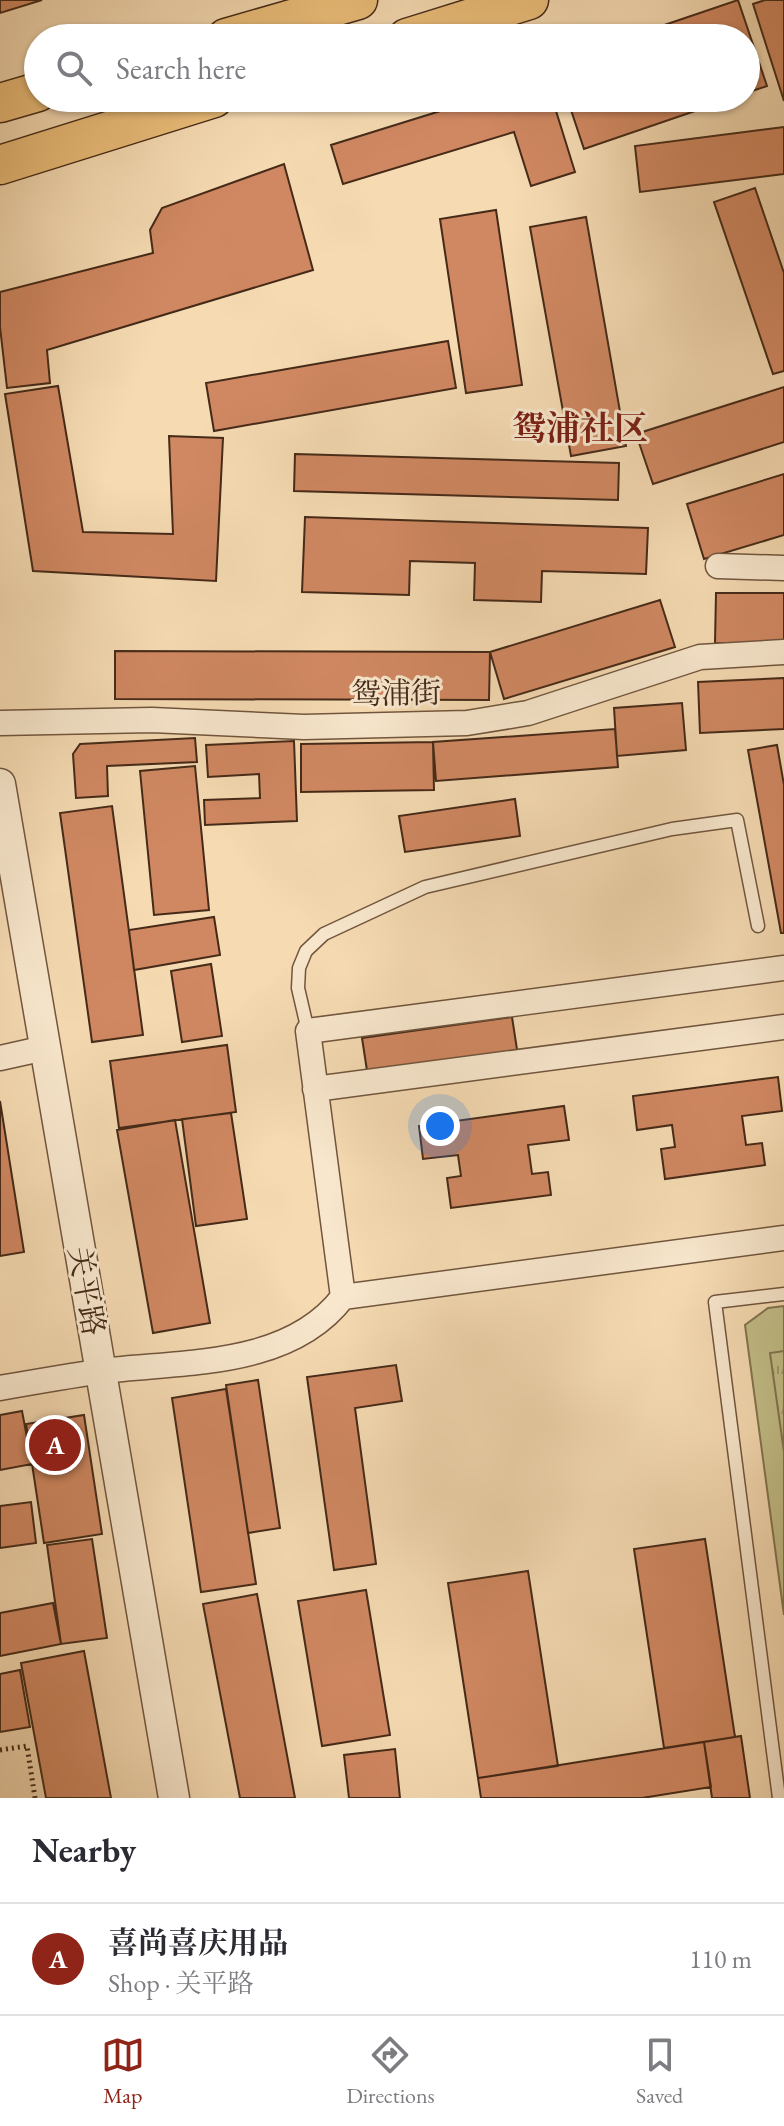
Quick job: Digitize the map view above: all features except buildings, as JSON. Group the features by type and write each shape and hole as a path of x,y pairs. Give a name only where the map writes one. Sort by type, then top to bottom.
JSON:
{"main road":[{"path":"275,24 358,0"},
{"path":"452,24 529,0"},
{"path":"0,103 24,96"},
{"path":"0,165 169,112"}],"street":[{"path":"718,566 784,568"},
{"name":"鸳浦街","path":"0,723 152,720 304,727 467,723 528,713 700,657 784,652"},
{"name":"关平路","path":"0,784 174,1798"},
{"path":"343,1297 308,1031 784,968"},
{"path":"315,1089 784,1027"},
{"path":"0,1058 45,1048"},
{"path":"0,1388 101,1371 243,1355 287,1341 329,1315 343,1297 784,1238"}],"lane":[{"path":"308,1031 298,988 299,968 306,951 324,934 425,887 672,829 737,820 758,926"},
{"path":"779,1798 715,1302 784,1294"}],"path":[{"path":"0,1750 27,1746 35,1798"}],"green space":[{"path":"784,1306 784,1615 745,1325 768,1308"},
{"path":"784,1351 784,1452 770,1353"}],"place":[{"name":"喜尚喜庆用品","path":"55,1445"}],"district":[{"name":"鸳浦社区","path":"580,428"}]}
